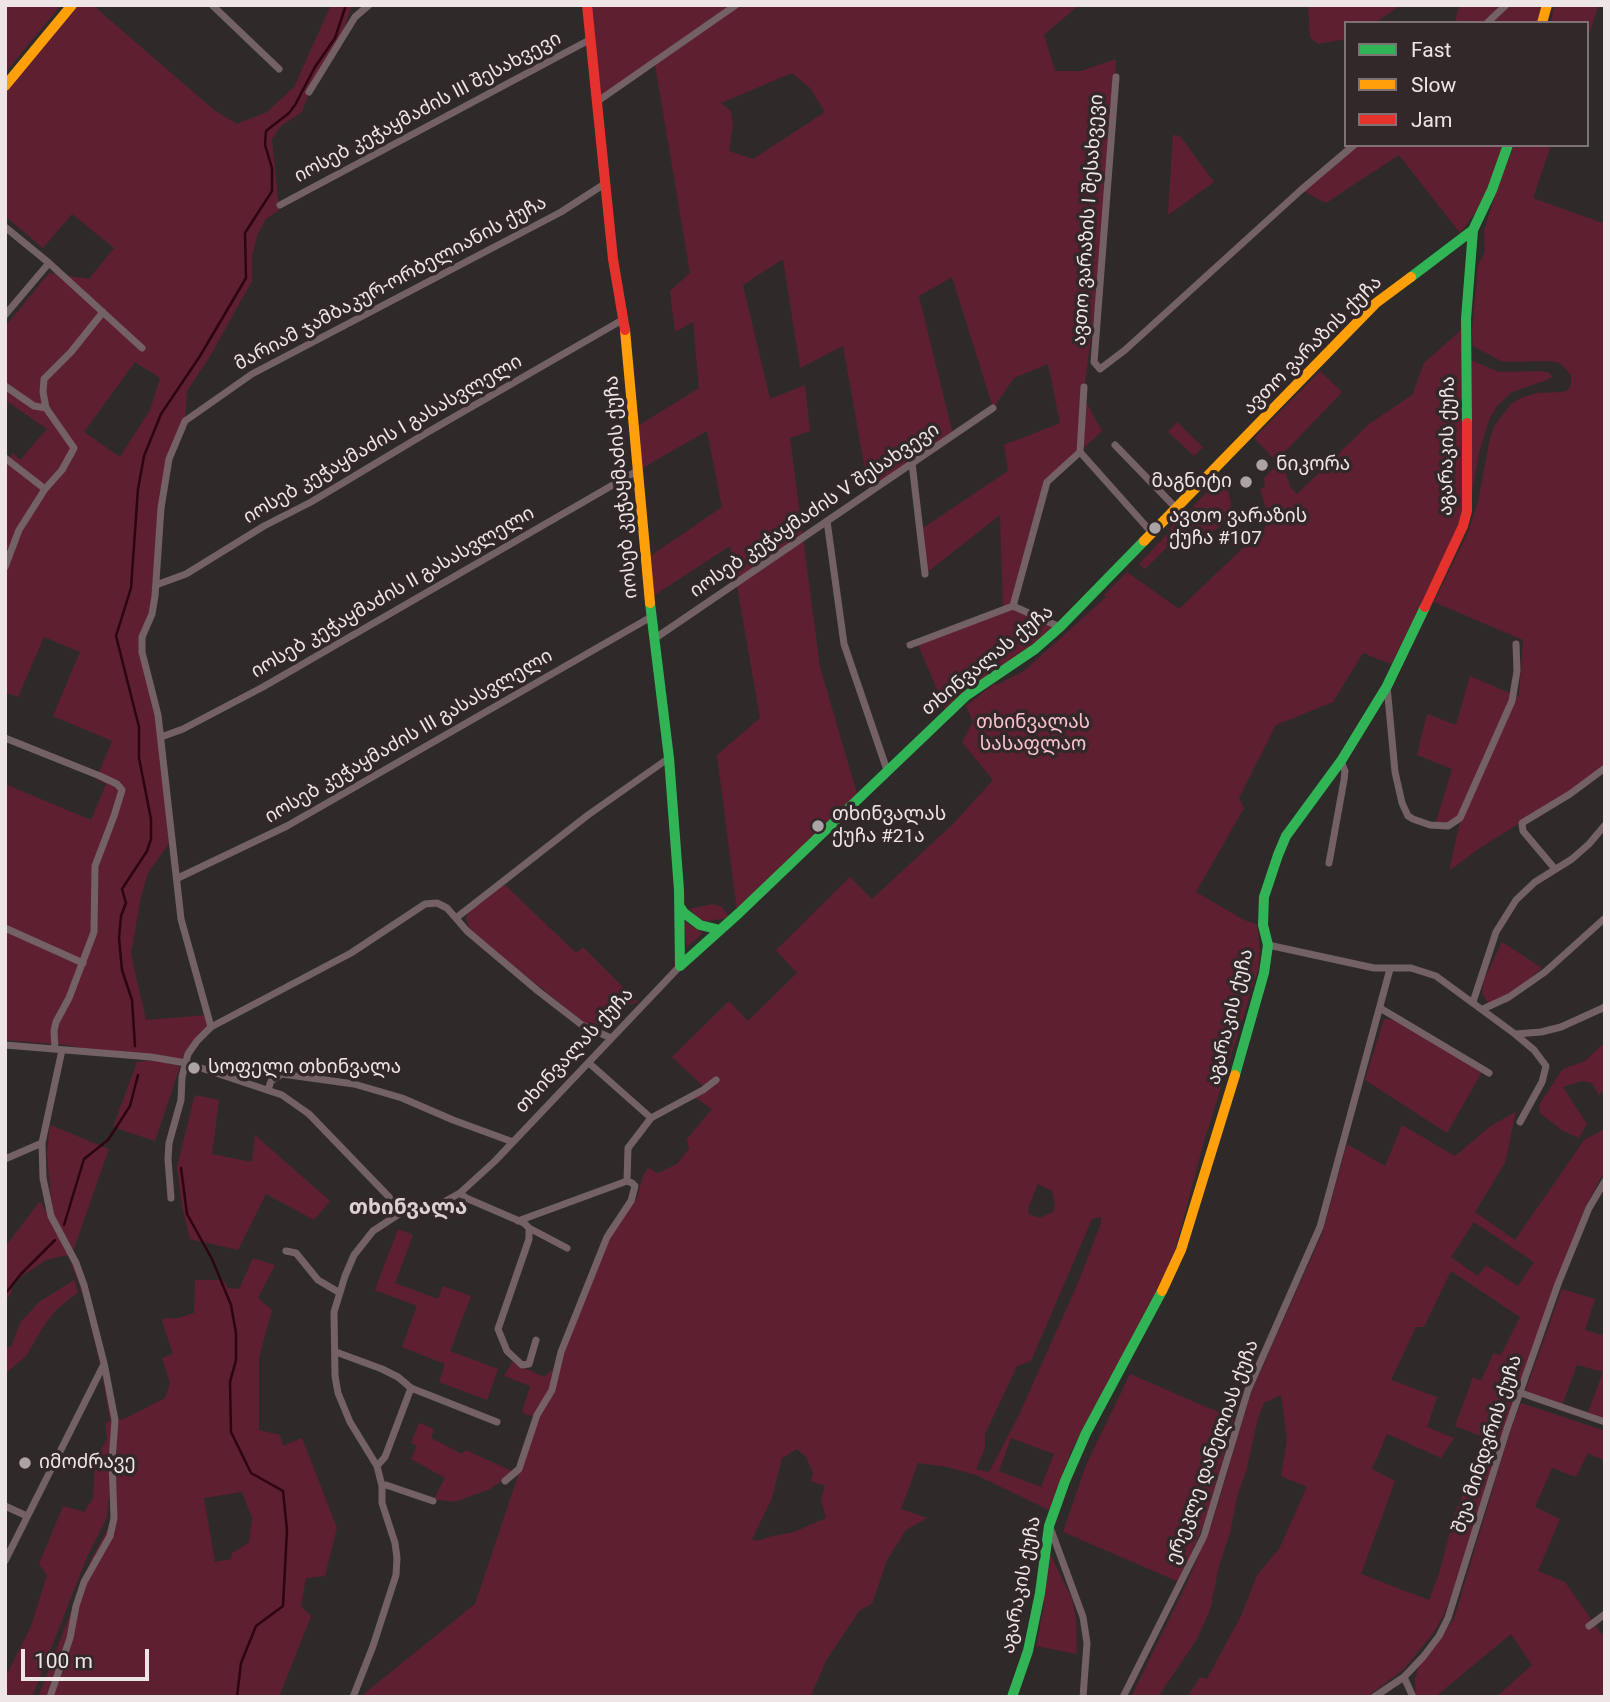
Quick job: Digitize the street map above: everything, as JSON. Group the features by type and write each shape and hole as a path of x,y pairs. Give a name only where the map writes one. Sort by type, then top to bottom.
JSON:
{"street":[{"path":"5,86 72,5"},
{"path":"212,5 279,69"},
{"path":"309,92 355,17 369,5"},
{"name":"იოსებ კეჭაყმაძის ქუჩა","path":"587,5 613,259 624,320 651,617 669,758 680,906 680,966"},
{"path":"598,101 736,5"},
{"path":"1490,21 1506,5"},
{"name":"იოსებ კეჭაყმაძის III შესახვევი","path":"281,205 591,39"},
{"name":"ავთო ვარაზის I შესახვევი","path":"1116,77 1094,362 1100,369 1125,350 1352,147"},
{"name":"ავთო ვარაზის ქუჩა","path":"1153,534 1376,303 1473,230 1492,190 1507,147"},
{"name":"მარიამ ჯამბაკურ-ორბელიანის ქუჩა","path":"211,1027 181,919 161,737 154,696 142,652 142,636 152,614 161,508 169,459 185,421 252,374 561,212 606,183"},
{"path":"5,227 142,348"},
{"name":"აგარაკის ქუჩა","path":"1012,1697 1028,1651 1049,1526 1065,1481 1086,1433 1181,1250 1265,973 1268,946 1263,925 1264,897 1278,855 1286,836 1341,761 1387,686 1464,526 1467,511 1469,417 1466,319 1473,230"},
{"path":"5,315 48,263"},
{"path":"5,566 19,530 44,489 62,470 74,448 46,408 44,380 103,312"},
{"name":"იოსებ კეჭაყმაძის I გასასვლელი","path":"156,585 186,574 264,526 311,502 624,320"},
{"path":"5,386 34,406 46,408"},
{"path":"1013,606 1047,482 1080,452 1084,387"},
{"name":"იოსებ კეჭაყმაძის V შესახვევი","path":"654,639 993,408"},
{"path":"1115,445 1176,508"},
{"path":"1080,452 1153,534"},
{"path":"5,458 44,489"},
{"path":"912,463 925,574"},
{"name":"იოსებ კეჭაყმაძის II გასასვლელი","path":"161,737 183,729 263,687 637,471"},
{"path":"827,522 844,645 887,770"},
{"name":"თხინვალას ქუჩა","path":"354,1697 396,1575 397,1558 382,1503 382,1486 377,1466 350,1422 338,1393 335,1376 334,1312 349,1265 363,1242 373,1231 399,1214 433,1208 460,1193 513,1142 680,966 967,695 1035,649 1060,628 1153,534"},
{"path":"910,645 1013,606 1060,628"},
{"name":"იოსებ კეჭაყმაძის III გასასვლელი","path":"178,878 287,826 651,617"},
{"path":"1387,686 1395,772 1402,803 1408,816 1413,819 1430,825 1448,826 1460,818 1512,701 1517,671 1516,644"},
{"path":"5,738 117,784 122,790 95,866 94,932 69,998 56,1022 54,1031 59,1049 42,1143 47,1202 76,1264 104,1363 115,1420 112,1461 114,1518 110,1536 84,1582 70,1638 50,1697"},
{"path":"456,918 588,815 669,758"},
{"path":"1329,863 1344,780 1345,771 1341,761"},
{"path":"1555,869 1523,831 1522,824 1605,768"},
{"path":"1473,1002 1496,932 1516,900 1535,882 1589,844 1605,825"},
{"path":"171,1198 167,1159 170,1136 183,1092 182,1077 188,1054 211,1027 351,953 425,904 437,902 447,908 467,931 549,1000 582,1025 611,1038"},
{"path":"680,906 693,921 706,928 720,930"},
{"path":"1483,1009 1509,998 1545,972 1605,919"},
{"path":"5,928 83,963"},
{"path":"1268,946 1374,968 1411,968 1436,976 1534,1049 1546,1066 1542,1082 1520,1122"},
{"name":"ერეკლე დანელიას ქუჩა","path":"1123,1697 1204,1536 1248,1390 1320,1227 1390,970"},
{"path":"1515,1034 1560,1027 1605,1007"},
{"path":"1380,1008 1489,1073"},
{"path":"6,1046 151,1057 186,1063 268,1090 309,1114 388,1197 399,1214"},
{"path":"589,1063 651,1118"},
{"path":"268,1090 275,1077 282,1074 354,1084 402,1098 453,1121 513,1142"},
{"path":"627,1181 628,1148 651,1118 704,1090 716,1080"},
{"path":"5,1159 42,1143"},
{"path":"505,1481 519,1469 541,1405 552,1390 561,1352 607,1237 631,1201 635,1186 627,1181 518,1221"},
{"name":"შუა მინდვრის ქუჩა","path":"1374,1697 1404,1677 1439,1636 1448,1618 1507,1429 1558,1284 1589,1208 1605,1181"},
{"path":"460,1193 567,1248"},
{"path":"529,1228 529,1239 498,1329 507,1351 523,1365 529,1364 536,1340"},
{"path":"286,1251 296,1253 318,1280 340,1293"},
{"path":"336,1352 382,1369 411,1388 497,1422"},
{"path":"5,1561 104,1363"},
{"path":"377,1466 385,1457 411,1388"},
{"path":"1521,1393 1605,1422"},
{"path":"382,1486 433,1501"},
{"path":"5,1506 27,1516"},
{"path":"1049,1526 1083,1617 1087,1643 1083,1697"},
{"path":"1589,1626 1605,1614"},
{"path":"1404,1677 1413,1697"}],"shaded area":[{"path":"998,1266 1010,1270 1006,1283 993,1279"}],"green space":[{"path":"5,5 61,5 5,73"},
{"path":"76,5 96,5 95,7 214,110 237,124 267,112 294,87 331,5 352,5 340,40 309,92 302,112 281,126 272,139 279,210 266,219 257,236 252,256 252,281 209,358 187,391 185,421 169,459 155,596 142,637 154,696 173,838 148,873 141,896 131,954 146,1020 207,1015 211,1027 186,1063 123,1056 66,1045 5,1040 5,784 91,820 106,784 96,779 112,741 53,716 80,652 44,637 18,697 5,692 5,463 13,453 20,460 47,429 5,400 5,327 49,273 89,279 114,248 72,214 43,248 5,216 5,93","holes":["135,362 160,378 150,410 120,457 84,432"]},
{"path":"587,5 1079,5 1044,35 1055,71 1081,71 1116,59 1114,120 1084,390 1085,400 1102,431 1047,482 1013,605 1060,627 947,714 917,642 1003,609 1000,515 925,574 920,530 1008,471 1004,445 1060,423 1048,364 1014,378 993,408 952,277 919,296 953,435 869,492 843,346 800,368 783,259 743,285 770,399 805,385 810,431 790,438 820,667 858,797 737,911 717,755 760,718 730,546 650,598 646,559 722,507 707,431 637,471 633,429 699,388 693,322 675,332 670,291 690,273 655,65 598,101","holes":["792,73 810,88 825,112 753,159 729,151 733,124 731,111 721,103"]},
{"path":"1308,5 1401,5 1378,21 1344,21 1344,39 1318,44 1310,37"},
{"path":"1459,5 1547,5 1543,21 1455,21"},
{"path":"1554,5 1599,5 1589,33 1589,21 1551,21"},
{"path":"1173,135 1180,136 1214,182 1168,215"},
{"path":"1352,147 1507,147 1492,190 1460,233 1399,155 1326,203 1301,190"},
{"path":"1513,147 1550,147 1533,198 1605,224 1605,765 1449,871 1461,817 1447,823 1436,822 1452,769 1417,755 1427,714 1456,725 1470,676 1519,697 1523,640 1434,602 1467,535 1478,502 1495,425 1511,404 1521,398 1536,393 1563,392 1569,389 1571,384 1571,375 1560,363 1503,362 1473,346 1478,266 1485,252 1484,231"},
{"name":"თხინვალას სასაფლაო","path":"1461,330 1464,387 1463,515 1391,664 1363,653 1333,702 1276,725 1239,798 1244,808 1196,892 1244,920 1257,924 1260,952 1258,970 1203,1145 1175,1250 1156,1294 1072,1449 1049,1510 976,1475 918,1463 901,1509 927,1518 906,1530 887,1560 872,1604 860,1610 827,1659 810,1697 360,1697 475,1604 538,1416 553,1391 563,1353 609,1237 637,1198 648,1168 658,1173 677,1164 689,1149 687,1139 712,1109 696,1098 704,1087 672,1057 729,1001 748,1021 797,973 776,950 850,877 872,899 955,822 993,780 962,742 973,722 966,706 994,684 997,685 1024,671 1106,597 1104,595 1127,572 1179,609 1270,522 1260,489 1265,487 1264,478 1274,468 1284,469 1291,488 1297,494 1369,424 1412,395 1424,363","holes":["1038,1184 1052,1191 1055,1205 1053,1212 1039,1218 1029,1214 1028,1208","1101,1217 1101,1223 1078,1283 1018,1417 989,1472 976,1469 985,1448 985,1434 1017,1366 1031,1361 1092,1219","1011,1438 1054,1454 1041,1487 999,1471","797,1449 806,1457 813,1473 811,1481 825,1486 821,1499 826,1518 794,1532 758,1541 752,1539 772,1498 782,1458"]},
{"path":"1471,360 1499,372 1541,371 1550,373 1552,377 1512,392 1497,406 1489,420 1479,453 1472,492"},
{"path":"1320,371 1342,392 1276,461 1254,438"},
{"path":"1177,422 1203,447 1194,456 1168,432"},
{"path":"1220,478 1229,494 1231,505 1223,524 1207,536 1181,533 1145,569 1139,564 1169,532 1174,521 1185,515 1205,494 1211,481"},
{"path":"504,884 576,953 583,947 638,1002 617,1009 603,1024 586,1024 471,932 466,919 468,913"},
{"path":"713,904 722,907 730,918 706,921 689,909"},
{"path":"683,921 703,933 687,947"},
{"path":"1502,942 1542,968 1514,992 1488,1003 1482,993 1484,980"},
{"path":"1384,1019 1396,1020 1482,1072 1447,1133 1365,1080"},
{"path":"1605,1042 1605,1089 1599,1095 1592,1083 1582,1081 1563,1087 1587,1124 1579,1138 1563,1131 1540,1113 1539,1105 1563,1069 1585,1061"},
{"path":"154,1060 180,1066 155,1141 113,1127 137,1062"},
{"path":"195,1095 219,1100 212,1154 252,1162 255,1135 330,1201 314,1220 266,1194 238,1250 190,1239 177,1167"},
{"path":"1516,1112 1505,1163 1475,1212 1515,1240 1584,1140 1605,1129 1605,1170 1585,1208 1558,1279 1491,1469 1456,1583 1434,1632 1404,1669 1367,1697 1187,1697 1200,1677 1207,1679 1242,1614 1257,1575 1279,1549 1307,1487 1281,1476 1287,1439 1281,1395 1264,1403 1258,1418 1210,1610 1197,1639 1158,1697 1131,1697 1187,1583 1213,1521 1251,1393 1322,1234 1347,1144 1385,1166 1402,1125 1455,1156 1492,1125","holes":["1474,1222 1534,1262 1518,1286 1486,1265 1478,1276 1451,1257","1451,1271 1520,1317 1501,1355 1493,1354 1481,1381 1473,1377 1455,1426 1486,1438 1455,1513 1439,1574 1429,1600 1361,1574 1395,1481 1372,1469 1387,1434 1441,1458 1454,1438 1427,1427 1437,1397 1391,1380 1416,1327 1424,1327"]},
{"path":"50,1125 109,1149 73,1251 52,1211 47,1153"},
{"path":"40,1201 70,1255 83,1287 104,1373 112,1421 124,1419 165,1398 170,1383 162,1358 173,1354 162,1321 164,1318 179,1318 194,1313 195,1280 223,1280 228,1288 239,1289 253,1258 275,1265 258,1298 272,1310 259,1358 259,1430 280,1435 283,1446 302,1438 337,1528 325,1576 306,1578 301,1606 311,1616 279,1697 38,1697 91,1560 113,1518 110,1483 107,1517 87,1557 32,1697 5,1697 5,1678 31,1626 47,1575 39,1564 63,1506 84,1512 93,1498 95,1458 107,1440 105,1423 110,1421 85,1300 68,1255 46,1260 13,1282 11,1294 5,1301 5,1247","holes":["242,1492 252,1518 249,1543 232,1553 231,1559 215,1562 204,1498"]},
{"path":"398,1229 413,1235 395,1283 438,1299 443,1286 471,1296 450,1351 498,1369 487,1400 439,1382 445,1364 402,1347 417,1306 375,1290"},
{"path":"74,1280 78,1292 56,1310 26,1356 5,1374 5,1348 11,1347 20,1323 39,1302"},
{"path":"1562,1289 1595,1299 1585,1330 1605,1336 1605,1425 1586,1418 1603,1372 1577,1365 1561,1408 1524,1395"},
{"path":"512,1362 544,1377 554,1368 551,1388 535,1417 522,1413 530,1386 504,1376"},
{"path":"1130,1374 1234,1419 1207,1516 1179,1582 1063,1532 1086,1465"},
{"path":"1521,1403 1605,1431 1605,1461 1588,1453 1576,1477 1552,1468 1535,1507 1560,1519 1538,1571 1565,1582 1605,1639 1605,1697 1496,1697 1532,1665 1511,1634 1435,1697 1416,1697 1415,1679 1419,1666 1454,1619 1510,1431"},
{"path":"419,1423 434,1429 431,1438 462,1454 466,1450 514,1472 490,1489 455,1502 434,1499 445,1478 411,1459 417,1446 411,1443"},
{"path":"1048,1550 1072,1599 1076,1619 1077,1654 1036,1646 1043,1611"}],"waterway":[{"path":"135,1046 132,1000 122,970 119,938 121,916 126,903 122,889 147,851 151,839 151,819 139,758 139,727 116,636 131,588 138,489 144,456 161,414 200,356 246,278 245,233 272,191 272,168 265,145 266,131 295,105 315,67 335,38 346,5"},
{"path":"64,1225 84,1159 108,1140 130,1106 138,1075"},
{"path":"181,1168 187,1214 212,1259 231,1305 236,1333 236,1360 230,1382 231,1432 251,1473 283,1491 287,1530 283,1606 256,1626 241,1663 237,1697"},
{"path":"5,1294 55,1240"}],"traffic: fast":[{"path":"1411,277 1473,230 1492,190 1507,147"},
{"path":"1467,423 1466,319 1473,230"},
{"path":"680,966 967,695 1035,649 1060,627 1144,541"},
{"path":"650,603 669,758 679,890 680,966"},
{"path":"1235,1075 1264,973 1268,945 1263,925 1264,897 1278,855 1286,836 1341,761 1387,686 1425,607"},
{"path":"680,907 700,925 720,930"},
{"path":"1012,1697 1028,1651 1040,1593 1049,1526 1065,1481 1086,1433 1162,1291"}],"traffic: slow":[{"path":"5,86 72,5"},
{"path":"1543,21 1547,5"},
{"path":"1144,541 1376,303 1411,277"},
{"path":"625,330 650,603"},
{"path":"1162,1291 1181,1250 1235,1075"}],"traffic: jam":[{"path":"587,5 613,259 625,330"},
{"path":"1425,607 1463,526 1467,511 1467,423"}],"place":[{"name":"ნიკორა","path":"1262,465"},
{"name":"მაგნიტი","path":"1246,482"},
{"name":"ავთო ვარაზის ქუჩა #107","path":"1155,528"},
{"name":"თხინვალას ქუჩა #21ა","path":"818,826"},
{"name":"სოფელი თხინვალა","path":"194,1068"},
{"name":"იმოძრავე","path":"25,1463"}],"district":[{"name":"თხინვალა","path":"408,1209"}]}
